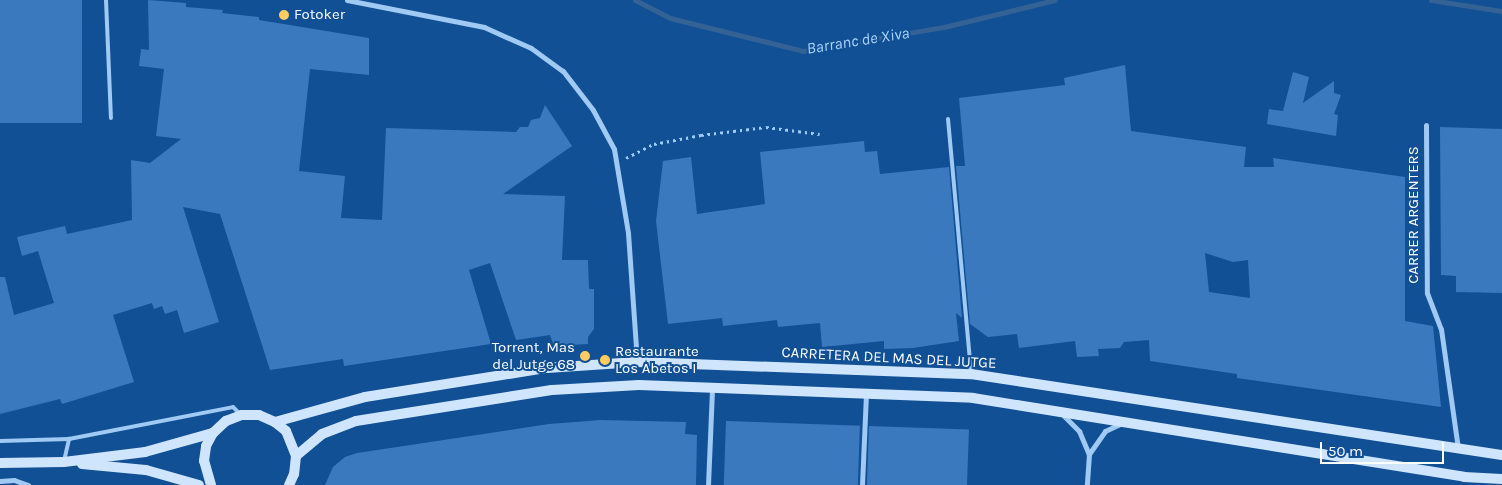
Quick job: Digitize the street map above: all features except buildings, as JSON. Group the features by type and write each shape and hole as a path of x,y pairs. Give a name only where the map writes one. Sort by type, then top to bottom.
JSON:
{"street":[{"path":"347,0 484,27 531,48 563,71 593,110 614,149 630,250 638,362"},
{"name":"CARRER ARGENTERS","path":"1426,125 1427,293 1441,329 1458,451"},
{"name":"CARRETERA DEL MAS DEL JUTGE","path":"275,422 375,395 547,368 638,362 972,374 1458,451 1502,455"},
{"path":"296,456 322,434 356,421 552,390 639,385 866,392 972,398 1127,421 1464,477 1502,479"},
{"path":"708,485 712,388"},
{"path":"862,485 866,392"},
{"path":"1052,409 1071,420 1089,454"},
{"path":"0,464 64,462 145,452 213,433 226,421 242,415 259,415 275,422 293,442 296,456 294,474 289,485"},
{"path":"1087,485 1089,454 1105,431 1127,421"},
{"path":"211,485 204,461 213,433"},
{"path":"64,462 146,470 199,485"},
{"path":"294,474 298,485"},
{"path":"0,481 14,480 28,485"}],"lane":[{"path":"106,0 111,118"},
{"path":"948,119 972,374"},
{"path":"0,441 69,439 233,407 242,415"},
{"path":"64,462 69,439"}],"path":[{"path":"617,163 654,144 701,135 766,127 820,134"}],"waterway":[{"name":"Barranc de Xiva","path":"635,0 670,18 803,51 944,27 1055,0"},
{"name":"Barranc de Xiva","path":"1431,0 1502,11"}],"place":[{"name":"Fotoker","path":"284,15"},
{"name":"Torrent, Mas del Jutge 68","path":"585,356"},
{"name":"Restaurante Los Abetos I","path":"605,360"}]}
